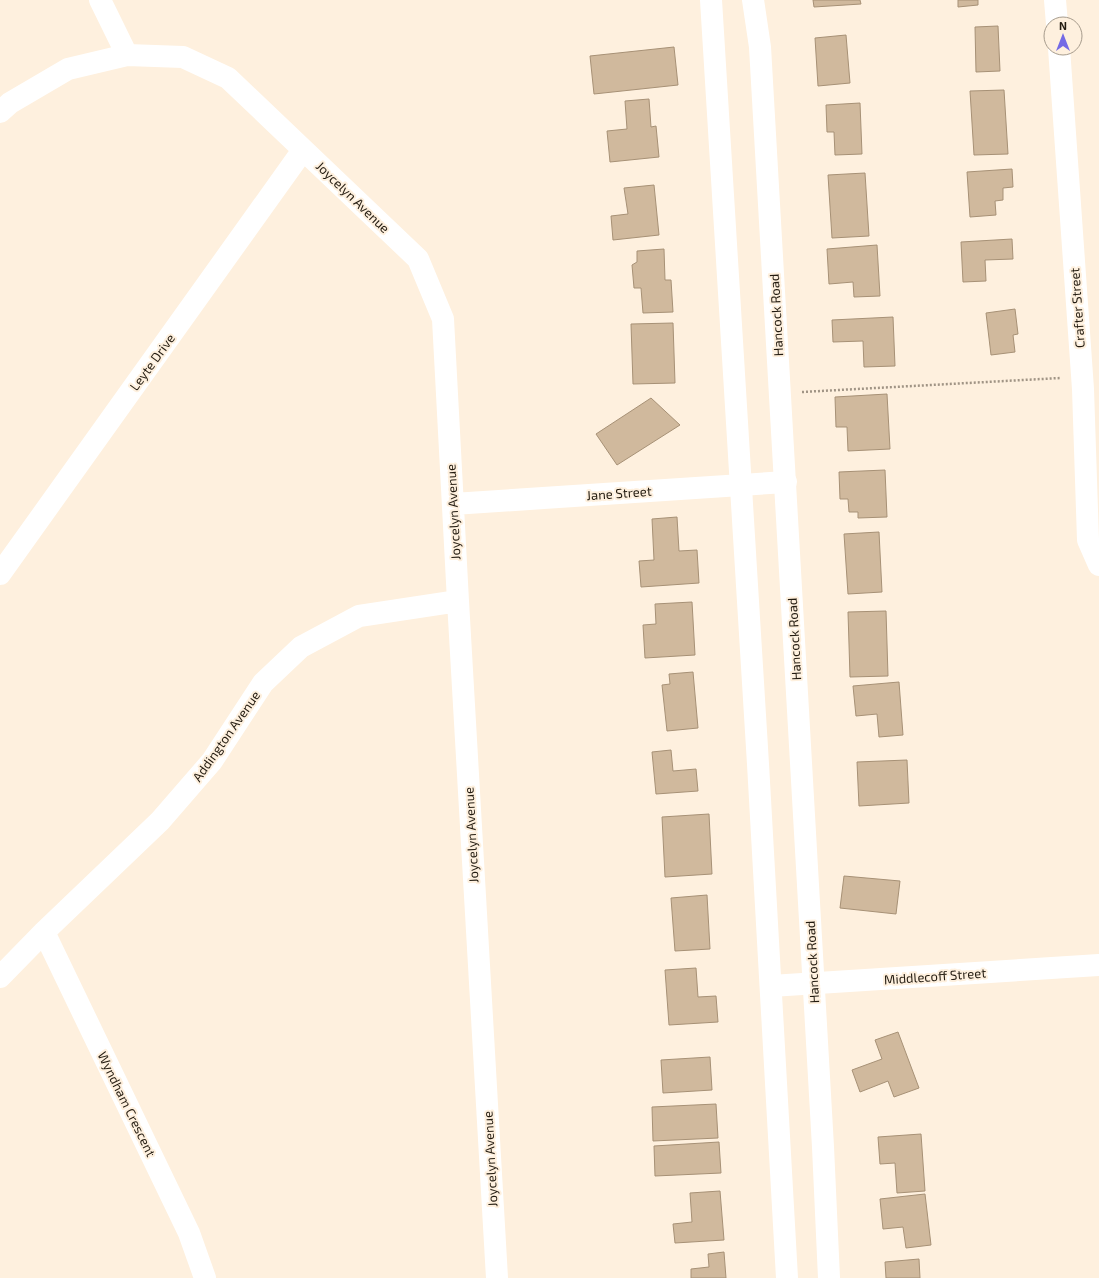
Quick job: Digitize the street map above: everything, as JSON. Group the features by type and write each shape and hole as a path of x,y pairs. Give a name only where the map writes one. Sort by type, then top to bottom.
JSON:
{"street":[{"path":"100,0 127,55"},
{"path":"711,0 787,1278"},
{"name":"Hancock Road","path":"753,0 760,47 786,482 829,1278"},
{"path":"1055,0 1056,16"},
{"name":"Joycelyn Avenue","path":"0,112 10,103 68,69 127,55 183,57 228,78 418,259 443,319 497,1278"},
{"name":"Crafter Street","path":"1060,56 1088,385 1088,540 1099,565"},
{"name":"Leyte Drive","path":"0,574 303,150"},
{"name":"Jane Street","path":"453,504 786,482"},
{"name":"Addington Avenue","path":"0,977 44,932 160,821 212,761 263,683 301,647 359,616 458,601"},
{"name":"Wyndham Crescent","path":"44,932 189,1233 205,1278"},
{"name":"Middlecoff Street","path":"770,986 1099,965"}],"path":[{"path":"797,392 1088,385"}],"building":[{"path":"813,0 860,0 861,4 814,7"},
{"path":"958,0 978,0 978,5 958,7"},
{"path":"998,26 1000,71 976,72 975,27"},
{"path":"846,35 850,83 818,86 815,38"},
{"path":"674,47 678,85 594,94 590,56"},
{"path":"1004,90 1008,154 974,155 970,91"},
{"path":"649,99 651,127 656,126 659,157 610,162 607,131 627,129 625,101"},
{"path":"860,103 862,154 835,155 834,132 827,132 826,105"},
{"path":"1012,169 1013,187 1003,188 1003,200 995,201 996,215 970,217 967,172"},
{"path":"865,173 869,236 832,238 828,175"},
{"path":"654,185 659,235 613,240 611,216 628,214 624,188"},
{"path":"1012,239 1013,259 985,260 986,281 963,282 961,242"},
{"path":"877,245 880,296 854,297 853,282 829,284 827,249"},
{"path":"664,249 665,280 671,280 673,312 643,313 641,288 634,288 632,265 637,262 637,251"},
{"path":"1015,309 1018,334 1013,335 1015,352 991,355 986,313"},
{"path":"893,317 895,366 864,367 863,341 833,342 832,320"},
{"path":"673,323 675,383 633,384 631,324"},
{"path":"887,394 890,449 848,451 847,427 836,427 835,397"},
{"path":"651,398 680,425 617,465 596,434"},
{"path":"885,470 887,517 858,518 858,512 849,512 848,499 840,499 839,472"},
{"path":"677,517 679,551 697,550 699,583 641,587 639,561 654,560 652,519"},
{"path":"879,532 882,592 848,594 844,534"},
{"path":"692,602 695,655 645,658 643,625 656,624 655,604"},
{"path":"886,611 888,676 850,677 848,612"},
{"path":"693,672 698,728 667,731 662,685 670,684 669,674"},
{"path":"899,682 903,735 879,737 877,714 856,716 853,686"},
{"path":"671,750 673,771 696,769 698,791 656,794 652,752"},
{"path":"907,760 909,803 859,806 857,762"},
{"path":"709,814 712,874 665,877 662,817"},
{"path":"844,876 900,881 896,914 840,908"},
{"path":"707,895 710,949 675,951 671,898"},
{"path":"696,968 698,997 716,996 718,1022 669,1025 665,970"},
{"path":"898,1032 919,1088 894,1097 888,1081 860,1092 852,1070 882,1059 875,1040"},
{"path":"710,1057 712,1090 663,1093 661,1060"},
{"path":"716,1104 718,1138 653,1141 652,1107"},
{"path":"921,1134 925,1191 897,1193 895,1163 880,1164 878,1137"},
{"path":"719,1142 721,1173 655,1176 654,1146"},
{"path":"720,1191 724,1240 675,1243 673,1224 692,1222 690,1193"},
{"path":"925,1194 931,1245 906,1248 903,1227 883,1229 880,1199"},
{"path":"724,1252 726,1278 691,1278 691,1269 709,1267 708,1254"},
{"path":"919,1259 920,1278 886,1278 885,1262"}]}
